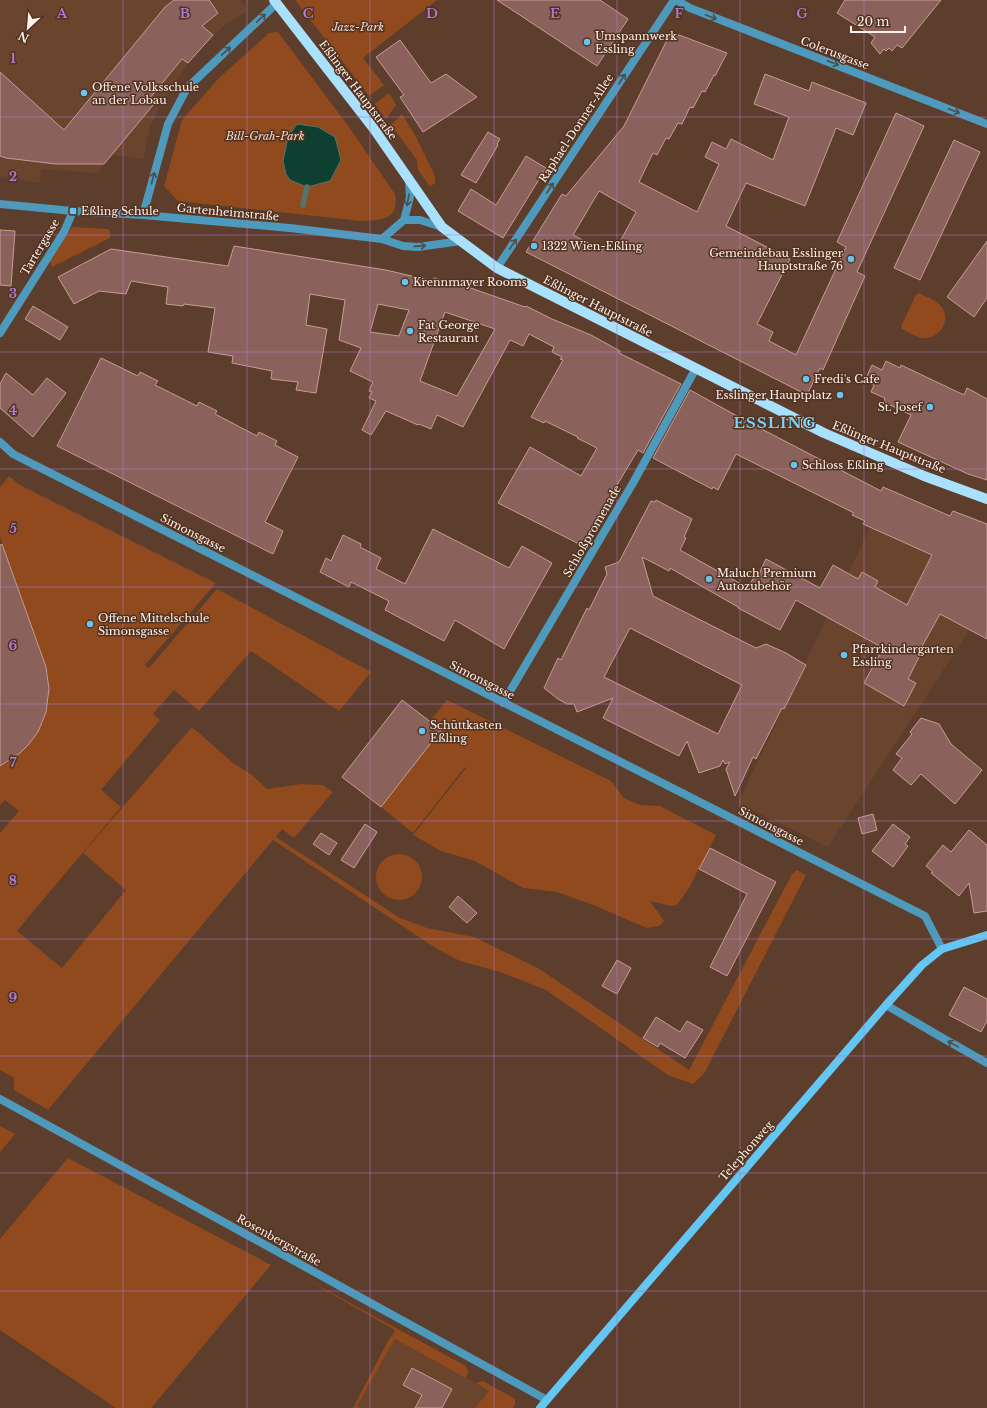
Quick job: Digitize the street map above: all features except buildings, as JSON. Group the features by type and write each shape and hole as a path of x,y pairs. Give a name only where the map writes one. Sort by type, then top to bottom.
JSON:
{"main road":[{"name":"Eßlinger Hauptstraße","path":"276,2 374,129 442,227 497,268 824,433 924,476 987,499"}],"street":[{"name":"Colerusgasse","path":"675,0 690,8 987,124"},
{"name":"Raphael-Donner-Allee","path":"497,268 675,0"},
{"path":"143,215 168,124 187,88 276,2"},
{"path":"382,239 404,220 410,197 409,180"},
{"name":"Gartenheimstraße","path":"0,204 290,228 382,239 403,246 418,247 461,241"},
{"name":"Tartergasse","path":"0,333 64,232 72,211"},
{"path":"404,220 420,220 442,227"},
{"name":"Schloßpromenade","path":"503,703 633,483 696,368"},
{"name":"Simonsgasse","path":"0,442 14,454 925,916 942,949"},
{"name":"Telephonweg","path":"540,1408 922,965 942,949 987,935"},
{"path":"886,1005 987,1063"},
{"name":"Rosenbergstraße","path":"0,1099 547,1400"}],"shaded area":[{"name":"Offene Volksschule an der Lobau","path":"0,0 240,0 247,9 246,12 229,22 213,35 188,63 161,103 150,128 144,159 112,155 97,173 41,169 40,183 0,176"},
{"path":"297,124 318,127 335,137 341,160 330,181 307,187 290,180 286,174 283,161 288,137"},
{"path":"883,487 950,516 970,629 828,847 738,803 870,528 863,524"},
{"path":"395,1339 489,1391 475,1408 360,1408 357,1406"}],"green space":[{"name":"Jazz-Park","path":"295,0 437,0 363,58 384,85 369,96"},
{"name":"Bill-Grah-Park","path":"278,32 349,127 395,194 396,203 392,214 382,219 361,221 178,201 164,186 182,120 219,78 269,33"},
{"path":"389,93 396,105 386,119 375,104"},
{"path":"402,114 416,137 435,176 435,183 430,187 418,170 417,160 391,125"},
{"path":"72,227 108,229 110,231 110,238 52,267 50,262"},
{"path":"919,293 936,302 944,311 945,323 939,332 928,338 914,336 902,329 901,326 916,295"},
{"path":"9,476 20,485 216,583 145,665 149,668 217,589 371,672 339,711 251,651 199,711 174,690 153,714 160,720 101,790 121,807 17,931 62,968 126,890 83,853 192,727 233,763 252,775 267,789 301,784 323,785 333,792 294,838 282,829 276,837 400,918 427,928 474,937 538,968 689,1070 792,874 797,870 806,875 704,1074 693,1084 668,1075 546,990 497,971 460,961 437,949 273,840 48,1110 14,1090 14,1078 0,1070 0,833 19,811 5,800 0,805 0,765 24,748 34,737 46,711 49,697 49,682 46,667 0,537 0,487"},
{"path":"447,700 611,781 624,798 640,805 660,806 716,835 689,888 677,905 671,906 650,901 664,921 659,926 647,928 593,905 557,892 523,888 475,861 441,851 413,835 466,768 465,767 413,833 381,807 441,730 430,721"},
{"path":"399,854 412,858 418,864 422,877 418,890 412,896 399,900 386,896 380,890 376,877 380,864 386,858"},
{"path":"0,1126 15,1134 0,1152"},
{"path":"68,1158 271,1265 151,1408 116,1408 0,1330 0,1239"},
{"path":"295,1273 464,1365 468,1371 466,1378 395,1339 357,1406 360,1408 353,1408 388,1341 395,1331"},
{"path":"483,1381 515,1399 513,1408 475,1408 489,1391 476,1383"}],"waterway":[{"path":"303,205 307,187"}],"place":[{"name":"Umspannwerk Essling","path":"587,42"},
{"name":"Offene Volksschule an der Lobau","path":"84,93"},
{"name":"Eßling Schule","path":"73,211"},
{"name":"1322 Wien-Eßling","path":"534,246"},
{"name":"Gemeindebau Esslinger Hauptstraße 76","path":"851,259"},
{"name":"Krennmayer Rooms","path":"405,282"},
{"name":"Fat George Restaurant","path":"410,331"},
{"name":"Fredi's Cafe","path":"806,379"},
{"name":"Esslinger Hauptplatz","path":"840,395"},
{"name":"St. Josef","path":"930,407"},
{"name":"Schloss Eßling","path":"794,465"},
{"name":"Maluch Premium Autozubehör","path":"709,579"},
{"name":"Offene Mittelschule Simonsgasse","path":"90,624"},
{"name":"Pfarrkindergarten Essling","path":"844,655"},
{"name":"Schüttkasten Eßling","path":"422,731"}],"district":[{"name":"ESSLING","path":"775,423"}]}
